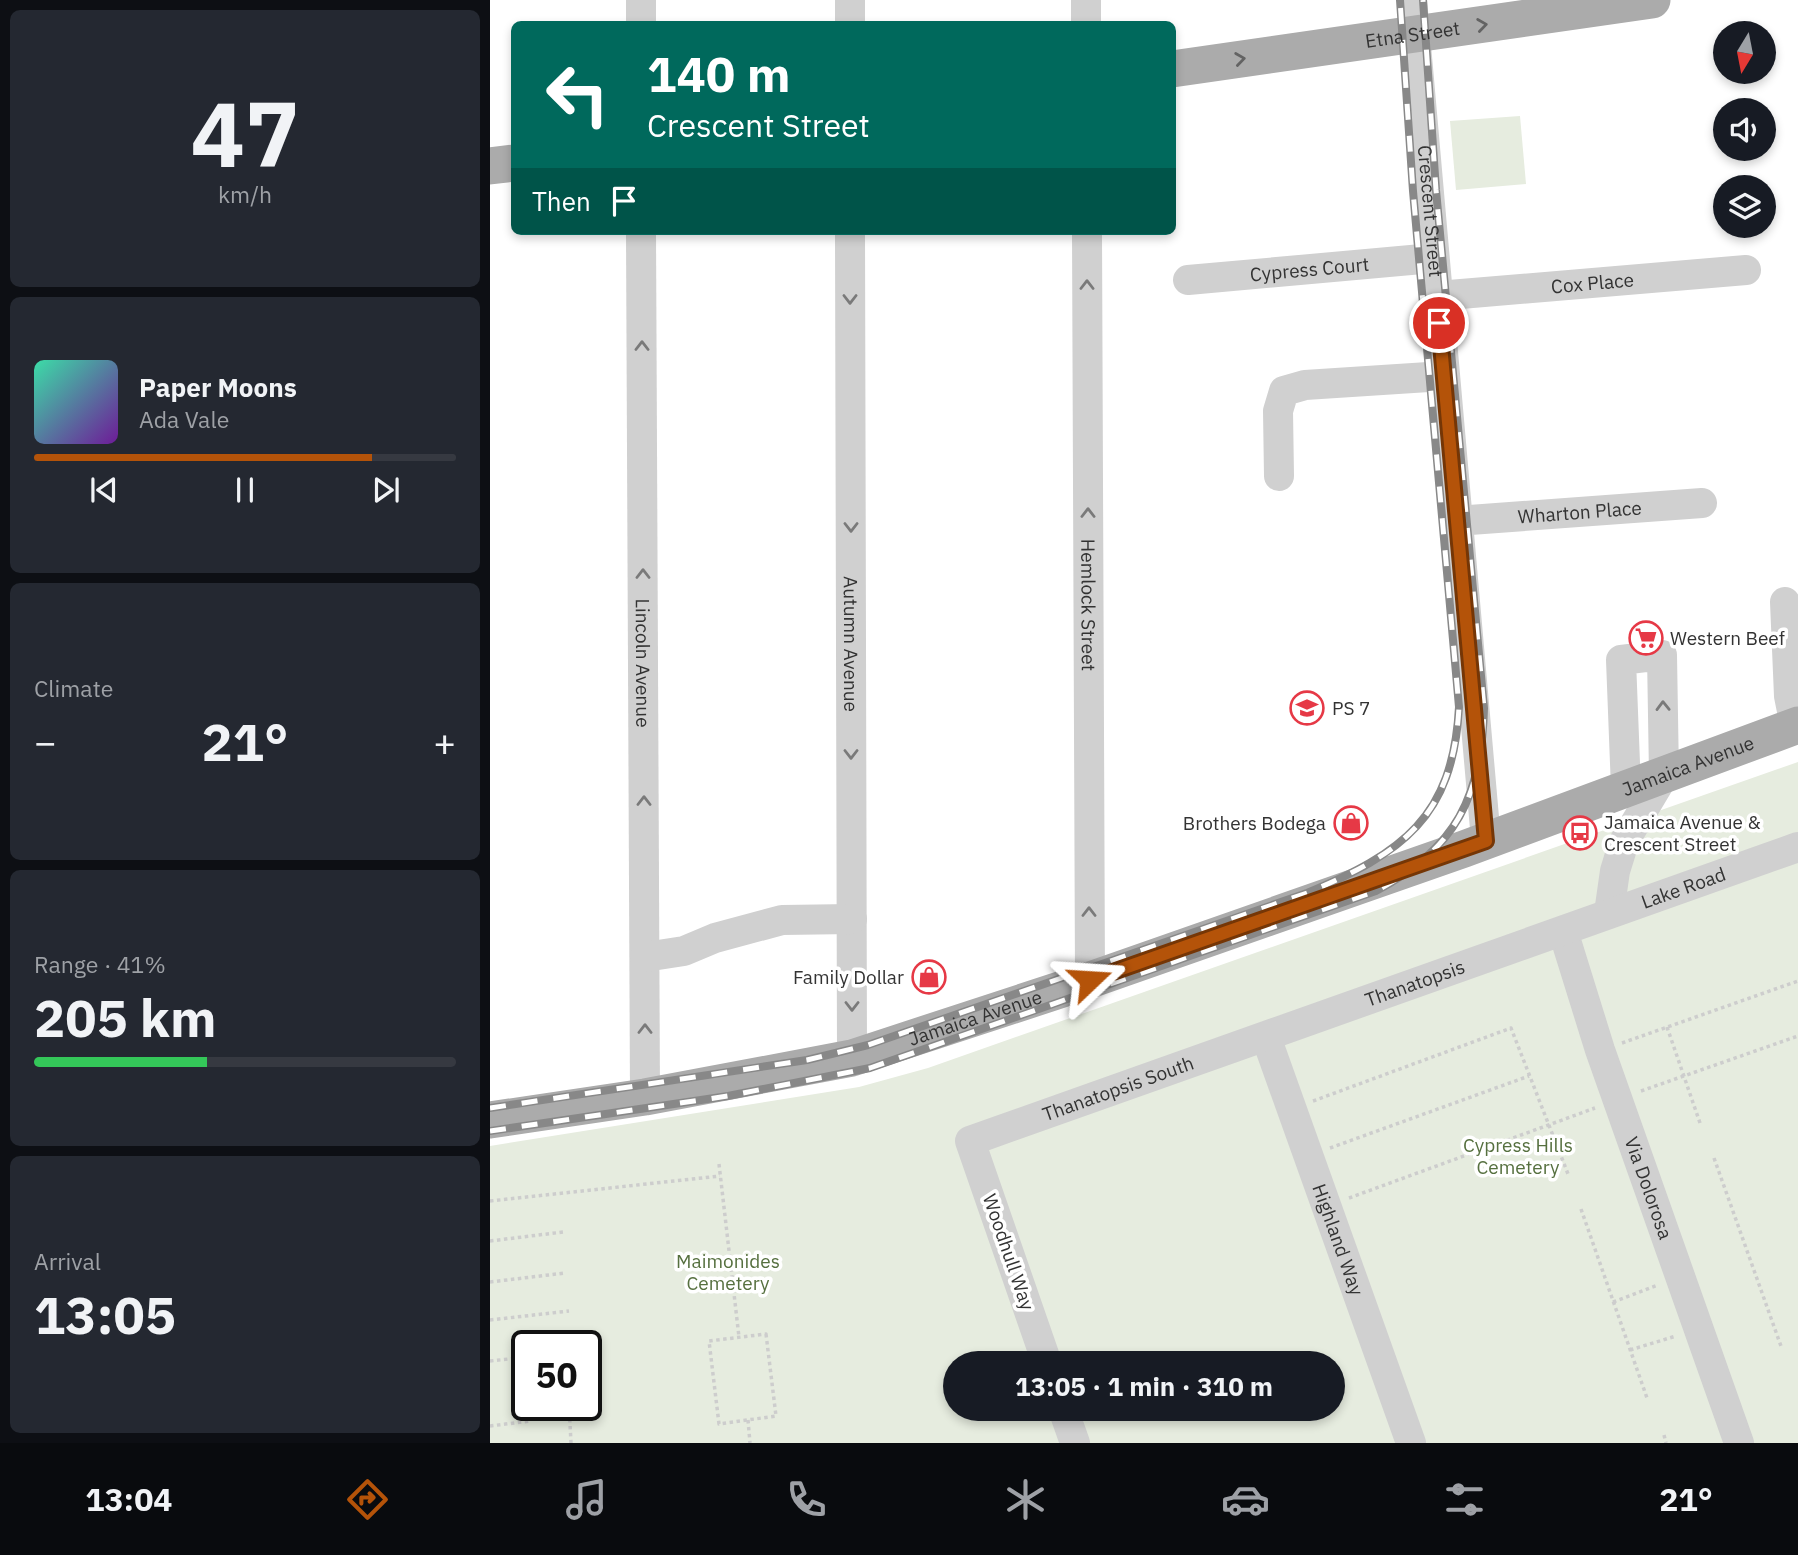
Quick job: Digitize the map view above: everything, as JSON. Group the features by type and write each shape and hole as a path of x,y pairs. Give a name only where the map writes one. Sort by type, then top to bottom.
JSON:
{"main road":[{"name":"Etna Street","path":"1176,68 1413,17 1637,1"},
{"path":"490,166 511,163"},
{"name":"Jamaica Avenue","path":"490,1119 645,1097 852,1058 1090,980 1486,841 1626,789 1664,757 1797,726"}],"street":[{"path":"640,0 641,21"},
{"path":"850,0 850,21"},
{"path":"1086,0 1086,21"},
{"name":"Crescent Street","path":"1413,17 1486,841"},
{"name":"Lincoln Avenue","path":"642,235 645,1097"},
{"name":"Autumn Avenue","path":"850,235 852,1058"},
{"name":"Hemlock Street","path":"1087,235 1090,980"},
{"name":"Cypress Court","path":"1188,280 1433,258"},
{"name":"Cox Place","path":"1437,296 1746,271"},
{"path":"1279,476 1278,411 1284,391 1305,385 1444,376"},
{"name":"Wharton Place","path":"1456,521 1702,503"},
{"path":"1785,602 1789,696 1797,726"},
{"path":"1609,913 1615,871 1625,842 1664,757 1662,655 1621,660 1626,789"},
{"path":"1623,748 1664,757"},
{"name":"Lake Road","path":"1563,931 1798,847"},
{"path":"645,957 684,951 715,938 782,920 852,919"},
{"name":"Thanatopsis","path":"1266,1037 1563,931"},
{"name":"Via Dolorosa","path":"1563,931 1617,1100 1739,1443"},
{"name":"Highland Way","path":"1266,1037 1411,1443"},
{"name":"Thanatopsis South","path":"970,1141 1266,1037"},
{"name":"Woodhull Way","path":"970,1141 1043,1351"},
{"path":"1067,1421 1075,1443"}],"path":[{"path":"1600,1050 1798,981"},
{"path":"1667,1027 1700,1124"},
{"path":"1291,1109 1511,1028 1568,1174"},
{"path":"1326,1206 1798,1037"},
{"path":"1308,1156 1529,1076"},
{"path":"1714,1158 1782,1349"},
{"path":"719,1164 739,1337"},
{"path":"490,1201 720,1176"},
{"path":"1581,1209 1647,1398"},
{"path":"490,1241 563,1232"},
{"path":"490,1282 565,1273"},
{"path":"1613,1302 1680,1277"},
{"path":"490,1320 569,1311"},
{"path":"1630,1350 1698,1329"},
{"path":"766,1334 776,1416 748,1420 719,1423 709,1341 766,1334"},
{"path":"490,1361 511,1359"},
{"path":"748,1420 750,1443"},
{"path":"490,1426 530,1421"},
{"path":"570,1421 571,1443"},
{"path":"1664,1435 1666,1443"}],"green space":[{"path":"1520,116 1526,184 1456,190 1450,121"},
{"name":"Cypress Hills Cemetery","path":"1798,762 1798,1443 490,1443 490,1146 859,1087 928,1068"}],"railway":[{"path":"490,1108 807,1060 868,1045 1307,893 1370,863 1416,827 1433,804 1446,777 1455,745 1459,707 1413,191 1400,0"},
{"path":"490,1131 728,1096 870,1068 1376,891 1404,875 1445,838 1470,794 1478,768 1484,708 1436,190 1423,0"}],"place":[{"name":"Western Beef","path":"1646,638"},
{"name":"PS 7","path":"1307,708"},
{"name":"Brothers Bodega","path":"1351,823"},
{"name":"Jamaica Avenue & Crescent Street","path":"1580,833"},
{"name":"Family Dollar","path":"929,977"}],"route":[{"path":"1090,980 1486,841 1439,323"}],"park label":[{"name":"Maimonides Cemetery","path":"728,1272"}]}
